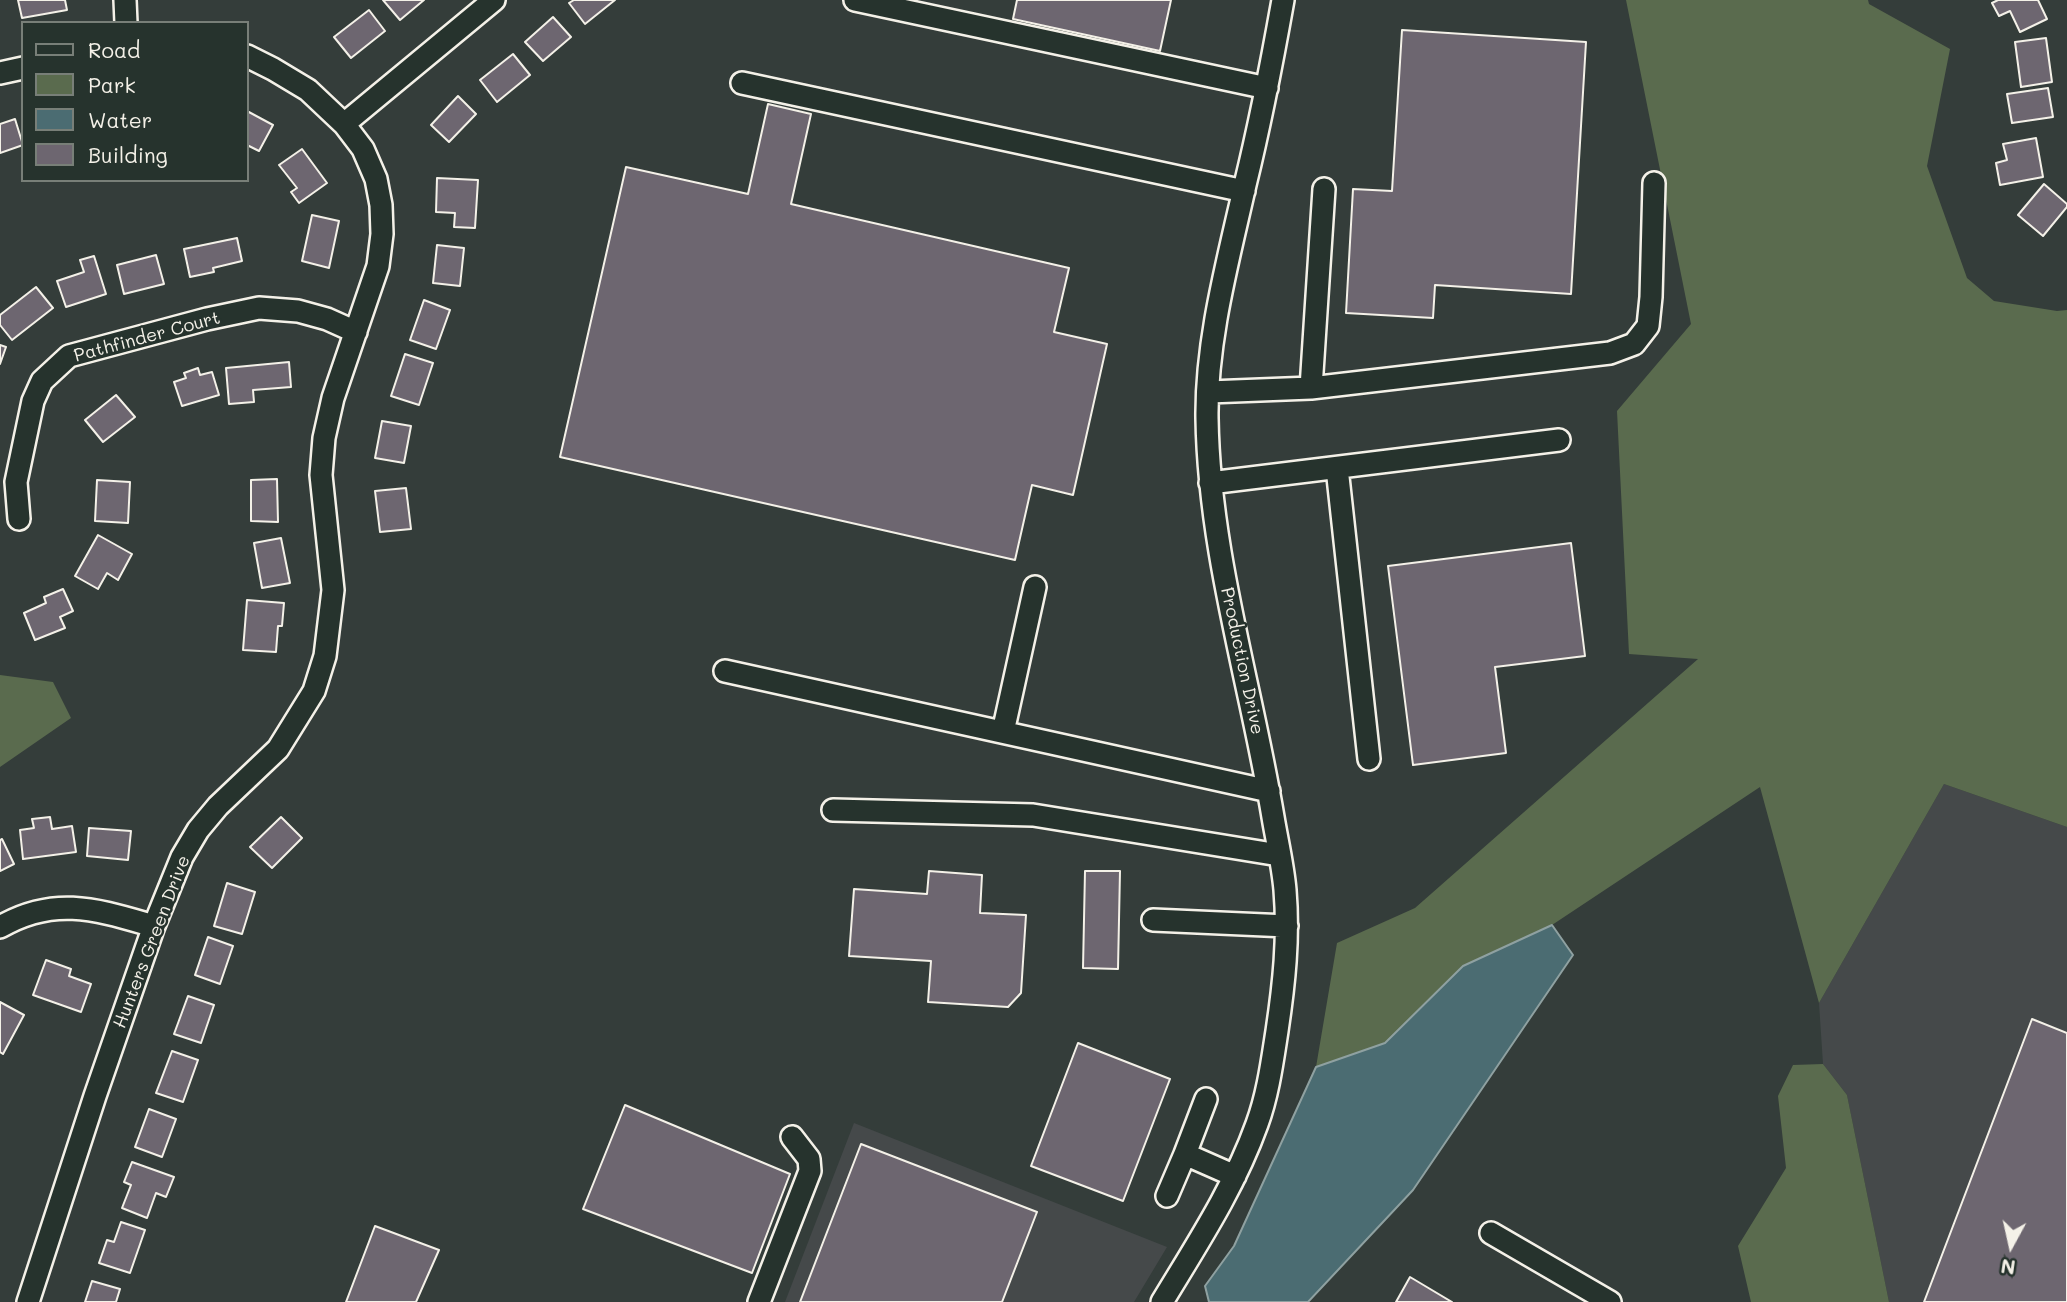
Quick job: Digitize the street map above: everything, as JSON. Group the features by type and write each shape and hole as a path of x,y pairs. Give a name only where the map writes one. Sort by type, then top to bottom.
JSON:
{"street":[{"path":"125,0 125,21"},
{"path":"344,124 494,0"},
{"path":"855,0 1267,88"},
{"name":"Production Drive","path":"1162,1302 1220,1208 1258,1122 1270,1078 1285,978 1285,887 1263,756 1230,611 1210,484 1207,415 1213,340 1227,263 1267,88 1283,0"},
{"name":"Hunters Green Drive","path":"28,1302 95,1096 154,926 182,856 198,830 218,806 278,749 314,691 325,656 333,590 321,475 324,438 333,398 378,266 382,234 381,205 376,179 363,149 344,124 308,90 248,56"},
{"path":"0,73 21,68"},
{"path":"743,83 1244,191"},
{"path":"1209,392 1311,388 1610,353 1634,344 1648,326 1654,183"},
{"path":"1311,388 1324,189"},
{"name":"Pathfinder Court","path":"19,519 16,482 33,401 42,381 69,356 207,319 259,309 298,312 356,332"},
{"path":"1210,484 1559,440"},
{"path":"1337,468 1369,759"},
{"path":"1003,732 1035,587"},
{"path":"726,671 1269,791"},
{"path":"833,810 1033,815 1279,855"},
{"path":"0,927 35,912 67,907 97,909 154,926"},
{"path":"1153,920 1287,926"},
{"path":"1167,1196 1206,1099"},
{"path":"759,1302 810,1171 809,1159 792,1137"},
{"path":"1185,1154 1235,1177"},
{"path":"1491,1233 1610,1302"}],"shaded area":[{"path":"1944,784 2067,827 2067,1302 1889,1302 1847,1095 1823,1064 1819,1003"},
{"path":"854,1123 1167,1247 1134,1302 785,1302"}],"green space":[{"path":"1626,0 1868,0 1869,4 1950,49 1927,166 1967,278 1994,301 2057,311 2067,310 2067,827 1944,784 1819,1003 1760,787 1552,925 1463,966 1385,1043 1316,1067 1337,943 1415,908 1698,659 1629,654 1617,411 1691,324"},
{"path":"0,675 53,682 71,718 0,767"},
{"path":"1823,1064 1847,1095 1889,1302 1751,1302 1738,1246 1786,1168 1778,1096 1793,1065"}],"water":[{"path":"1552,925 1573,955 1413,1190 1308,1302 1209,1302 1205,1286 1234,1246 1316,1067 1385,1043 1463,966"}],"building":[{"path":"18,0 65,0 67,10 22,18"},
{"path":"383,0 424,0 400,20"},
{"path":"574,0 615,0 585,24 569,3"},
{"path":"1017,0 1171,0 1160,51 1013,19"},
{"path":"1998,0 2038,0 2047,19 2020,32 2010,11 1999,16 1992,3"},
{"path":"369,10 385,31 351,58 334,37"},
{"path":"553,17 571,37 543,61 525,42"},
{"path":"1402,30 1586,42 1571,294 1435,285 1433,318 1346,313 1353,189 1392,191"},
{"path":"2046,38 2052,82 2021,87 2015,42"},
{"path":"513,54 530,75 497,102 480,80"},
{"path":"2048,88 2053,117 2012,123 2007,94"},
{"path":"458,96 476,114 449,142 431,125"},
{"path":"768,104 811,114 791,204 1069,268 1054,332 1107,344 1073,495 1032,485 1015,560 560,457 626,167 748,194"},
{"path":"248,112 273,125 259,151 248,146"},
{"path":"15,119 21,146 0,153 0,124"},
{"path":"2036,138 2043,177 2000,185 1996,163 2007,160 2003,144"},
{"path":"302,149 327,183 299,203 291,192 297,188 279,165"},
{"path":"437,178 478,180 475,228 454,227 455,213 436,212"},
{"path":"2044,184 2067,204 2067,207 2043,236 2018,215"},
{"path":"312,215 339,221 329,268 302,261"},
{"path":"237,238 242,261 213,268 214,272 190,277 184,249"},
{"path":"437,245 464,248 460,286 433,283"},
{"path":"156,255 164,284 124,294 117,265"},
{"path":"94,256 106,294 66,307 57,281 84,272 80,260"},
{"path":"36,287 53,308 12,340 0,325 0,315"},
{"path":"424,300 450,310 436,349 410,340"},
{"path":"0,345 6,347 0,364"},
{"path":"405,354 433,363 419,405 391,396"},
{"path":"289,362 291,387 253,390 254,402 229,404 226,368"},
{"path":"198,368 200,375 212,372 219,395 182,406 174,382 186,378 184,373"},
{"path":"116,395 135,417 103,442 85,420"},
{"path":"382,421 411,426 404,463 375,458"},
{"path":"277,479 278,522 251,521 251,480"},
{"path":"97,480 130,482 128,523 95,521"},
{"path":"406,488 411,529 380,532 375,491"},
{"path":"98,535 132,554 118,580 107,573 98,589 75,576"},
{"path":"281,538 290,583 262,588 254,543"},
{"path":"1571,543 1585,656 1495,667 1506,753 1413,765 1388,566"},
{"path":"63,589 73,611 60,617 65,628 35,640 24,613 46,603 44,597"},
{"path":"247,600 284,603 282,626 278,626 276,652 243,650"},
{"path":"50,817 52,829 72,826 76,852 23,859 20,830 34,828 32,819"},
{"path":"281,817 302,838 272,868 250,847"},
{"path":"89,828 131,831 128,860 87,856"},
{"path":"2,839 14,864 0,871 0,840"},
{"path":"929,871 982,875 980,913 1026,915 1021,993 1008,1007 928,1002 931,961 849,956 854,889 927,894"},
{"path":"1085,871 1120,871 1118,969 1083,968"},
{"path":"227,883 255,892 242,934 214,926"},
{"path":"208,937 233,946 220,984 195,975"},
{"path":"46,960 71,969 69,976 91,984 81,1012 33,995"},
{"path":"188,996 214,1005 201,1043 174,1034"},
{"path":"0,1002 24,1015 3,1054 0,1052"},
{"path":"2032,1019 2067,1033 2067,1302 1924,1302"},
{"path":"1078,1043 1170,1079 1123,1201 1031,1166"},
{"path":"172,1051 198,1060 183,1102 156,1093"},
{"path":"625,1105 790,1174 752,1273 583,1209"},
{"path":"149,1109 176,1119 162,1157 135,1147"},
{"path":"861,1144 1037,1212 1002,1302 800,1302"},
{"path":"132,1162 174,1177 166,1197 156,1193 147,1218 122,1208 131,1185 124,1182"},
{"path":"121,1222 145,1230 130,1273 99,1263 107,1240 114,1242"},
{"path":"375,1226 439,1250 416,1302 346,1302"},
{"path":"1410,1277 1452,1302 1396,1302"},
{"path":"92,1281 120,1289 116,1302 85,1302"}]}
